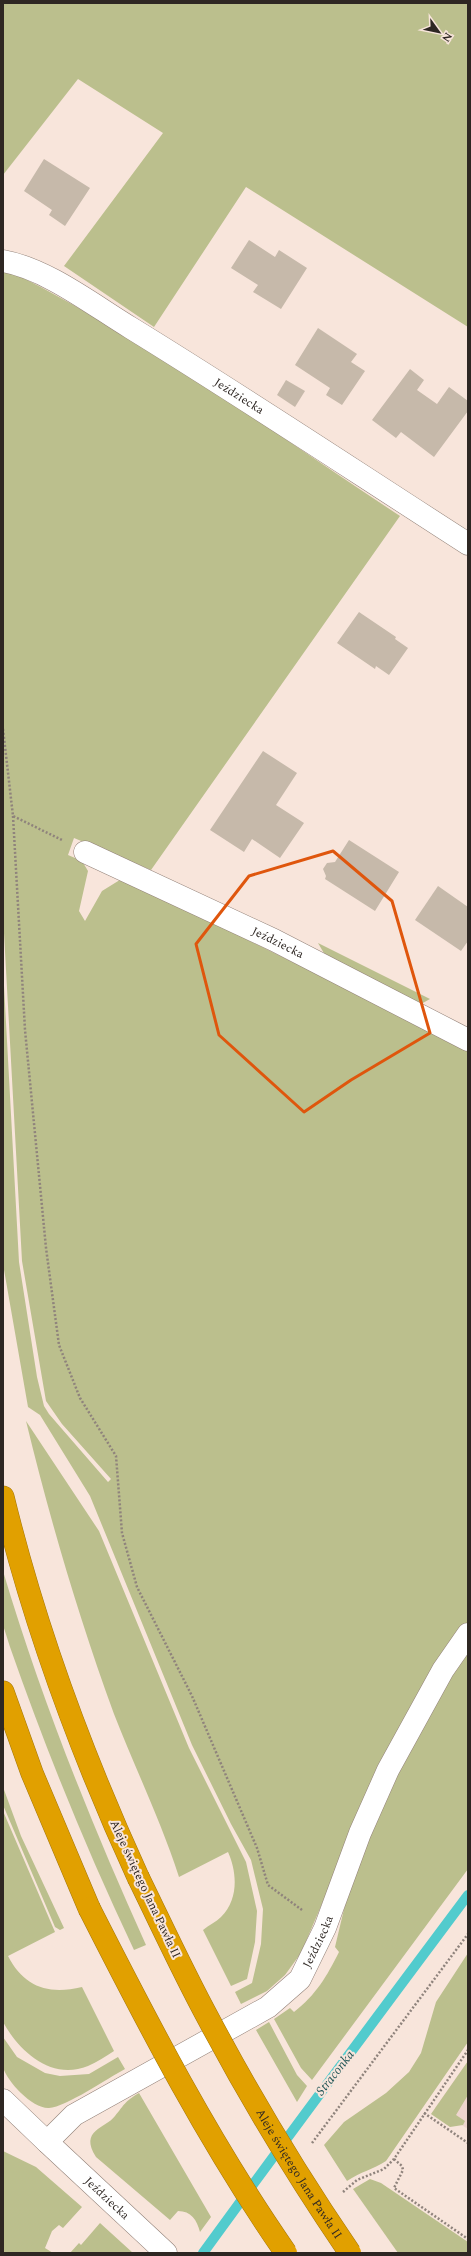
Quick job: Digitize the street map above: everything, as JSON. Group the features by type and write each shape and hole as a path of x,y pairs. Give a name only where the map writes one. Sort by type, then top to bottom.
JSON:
{"highway":[{"name":"Aleje świętego Jana Pawła II","path":"3,1497 58,1681 114,1824 138,1877 207,2017 311,2196 350,2253"},
{"path":"3,1692 32,1773 89,1908 159,2046 208,2132 286,2253"}],"street":[{"name":"Jeździecka","path":"3,261 22,265 65,288 151,341 468,544"},
{"name":"Jeździecka","path":"85,852 274,940 468,1040"},
{"name":"Jeździecka","path":"47,2142 74,2115 268,2007 300,1979 325,1928 360,1833 388,1770 443,1670 468,1634"},
{"name":"Jeździecka","path":"3,2100 160,2246"}],"path":[{"path":"3,729 13,816 25,1030 46,1248 59,1345 80,1398 116,1456 122,1533 137,1587 192,1696 257,1848 268,1885 325,1928"},
{"path":"13,816 85,852"},
{"path":"311,2144 468,1934"},
{"path":"340,2195 357,2180 384,2169 394,2159 468,2050"},
{"path":"424,2113 468,2143"},
{"path":"394,2159 402,2166 403,2170 394,2188 468,2239"}],"highlighted area":[{"path":"333,851 392,901 430,1033 351,1080 304,1112 219,1035 196,944 249,876"}],"shaded area":[{"path":"468,2061 468,2129 435,2108"}],"green space":[{"path":"3,3 468,3 468,327 246,187 154,327 64,266 163,133 78,79 3,175"},
{"path":"10,271 61,298 160,357 400,516 151,870 74,838 68,855 82,861 88,871 79,911 85,921 102,891 123,878 468,1049 468,1622 435,1670 333,1878 301,1953 285,1975 267,1991 241,2004 235,1992 252,1983 261,1944 263,1909 251,1860 231,1824 192,1745 90,1496 40,1415 28,1407 3,1264 3,967 19,1262 37,1377 44,1406 49,1414 108,1482 111,1479 62,1424 46,1401 22,1261 3,915 3,272"},
{"path":"318,943 430,999 421,1004 325,955"},
{"path":"26,1421 99,1531 189,1748 246,1862 257,1911 255,1942 247,1979 231,1986 203,1930 221,1917 231,1902 235,1885 231,1860 228,1852 179,1877 156,1815 114,1714 89,1642 55,1532"},
{"path":"3,1571 50,1713 106,1853 146,1945 134,1950 68,1800 10,1647 3,1625"},
{"path":"468,1646 468,1869 312,2080 301,2068 274,2019 290,2008 294,2012 302,2006 315,1992 335,1961 339,1952 335,1947 345,1905 393,1772"},
{"path":"3,1787 21,1836 64,1928 60,1930 55,1927 3,1805"},
{"path":"3,1811 55,1932 8,1956 14,1967 29,1982 38,1986 58,1990 82,1987 114,2051 88,2066 74,2070 61,2070 49,2066 27,2053 3,2022"},
{"path":"468,1953 468,2042 386,2161 347,2181 324,2145 344,2122 386,2093 409,2072 421,2053 436,2002"},
{"path":"269,2022 297,2075 307,2086 297,2102 256,2030"},
{"path":"3,2037 17,2057 45,2073 60,2076 89,2074 118,2057 125,2069 66,2103 49,2108 43,2107 22,2094 5,2073 2,2060"},
{"path":"468,2061 468,2095 456,2115 465,2121 463,2125 450,2127 431,2114"},
{"path":"139,2093 211,2217 200,2232 193,2217 183,2211 178,2211 170,2220 96,2157 92,2148 90,2141 95,2131 111,2120 127,2101"},
{"path":"3,2151 36,2167 82,2207 63,2228 59,2225 52,2231 45,2248 53,2253 3,2253"},
{"path":"370,2179 381,2183 468,2242 468,2253 398,2253 353,2189"},
{"path":"100,2223 133,2253 70,2253 79,2243 81,2245"}],"building":[{"path":"44,159 90,188 65,226 49,215 52,210 24,191"},
{"path":"249,240 275,257 279,250 307,268 281,309 253,292 258,285 231,268"},
{"path":"318,328 357,354 351,362 365,371 342,405 326,395 330,388 295,365"},
{"path":"410,369 424,380 417,390 437,404 449,387 468,401 468,411 434,457 401,432 396,438 372,420"},
{"path":"286,380 305,391 295,407 277,395"},
{"path":"359,612 396,637 395,639 408,648 389,675 376,666 375,669 337,643"},
{"path":"263,751 297,773 276,805 304,823 280,858 252,839 244,852 210,830"},
{"path":"349,840 399,872 375,911 325,879 326,876 323,869 327,863 335,862"},
{"path":"438,886 468,907 468,941 461,951 415,920"}],"waterway":[{"name":"Straconka","path":"203,2253 468,1895"}]}
